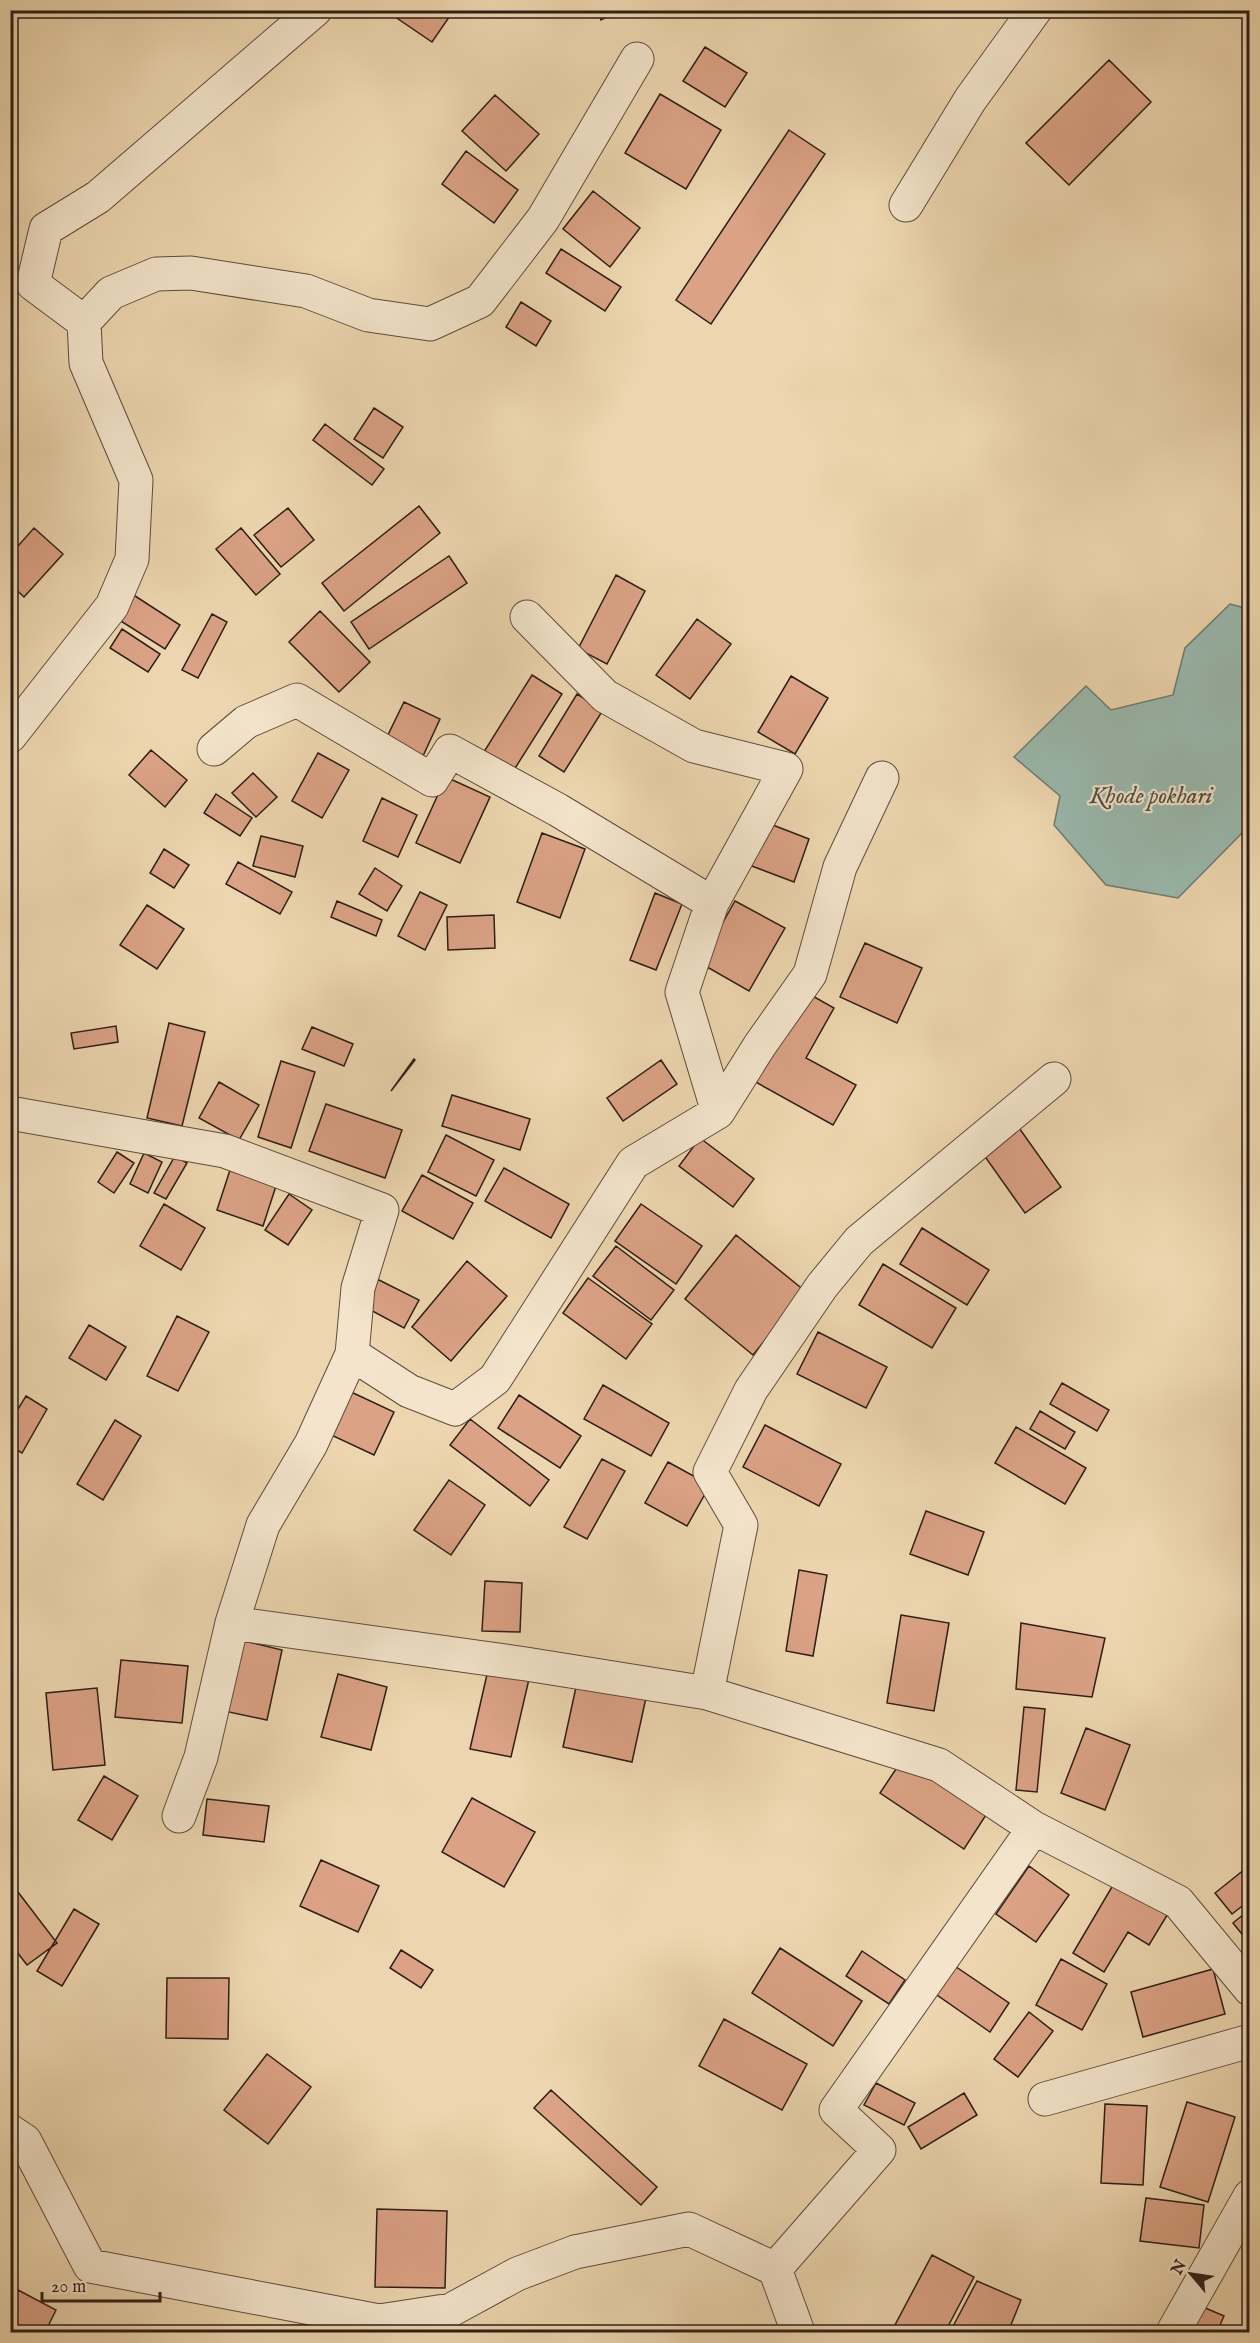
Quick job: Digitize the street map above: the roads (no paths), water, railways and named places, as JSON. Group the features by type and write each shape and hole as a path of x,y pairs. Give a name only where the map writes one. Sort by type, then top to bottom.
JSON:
{"street":[{"path":"84,322 33,285 46,229 98,197 315,10"},
{"path":"906,205 970,100 1035,10"},
{"path":"10,736 112,606 132,559 136,480 86,363 84,322 111,293 156,274 191,273 306,291 368,315 430,324 480,301 543,219 638,59"},
{"path":"528,617 605,696 694,746 786,768 712,903 682,992 717,1112"},
{"path":"214,749 246,722 297,700 432,780 450,751 558,810 712,903"},
{"path":"352,1354 410,1390 455,1409 495,1379 633,1163 717,1112 810,974 840,867 882,778"},
{"path":"707,1694 741,1525 710,1472 751,1390 822,1286 859,1241 1054,1079"},
{"path":"10,1113 225,1151 382,1210 358,1288 352,1354 310,1444 263,1525 232,1623 201,1757 179,1816"},
{"path":"232,1623 526,1664 707,1694 939,1765 1034,1828 1178,1902 1250,1989"},
{"path":"775,2269 879,2150 836,2110 1034,1828"},
{"path":"1045,2099 1250,2041"},
{"path":"10,2131 25,2141 90,2266 327,2313 379,2321 451,2310 517,2274 575,2252 689,2229 775,2269 798,2332"},
{"path":"1173,2332 1239,2243 1250,2196"}],"water":[{"name":"Khode pokhari","path":"1230,604 1249,609 1249,826 1178,898 1106,885 1054,825 1060,796 1014,757 1086,686 1111,710 1173,695 1185,648"}]}
